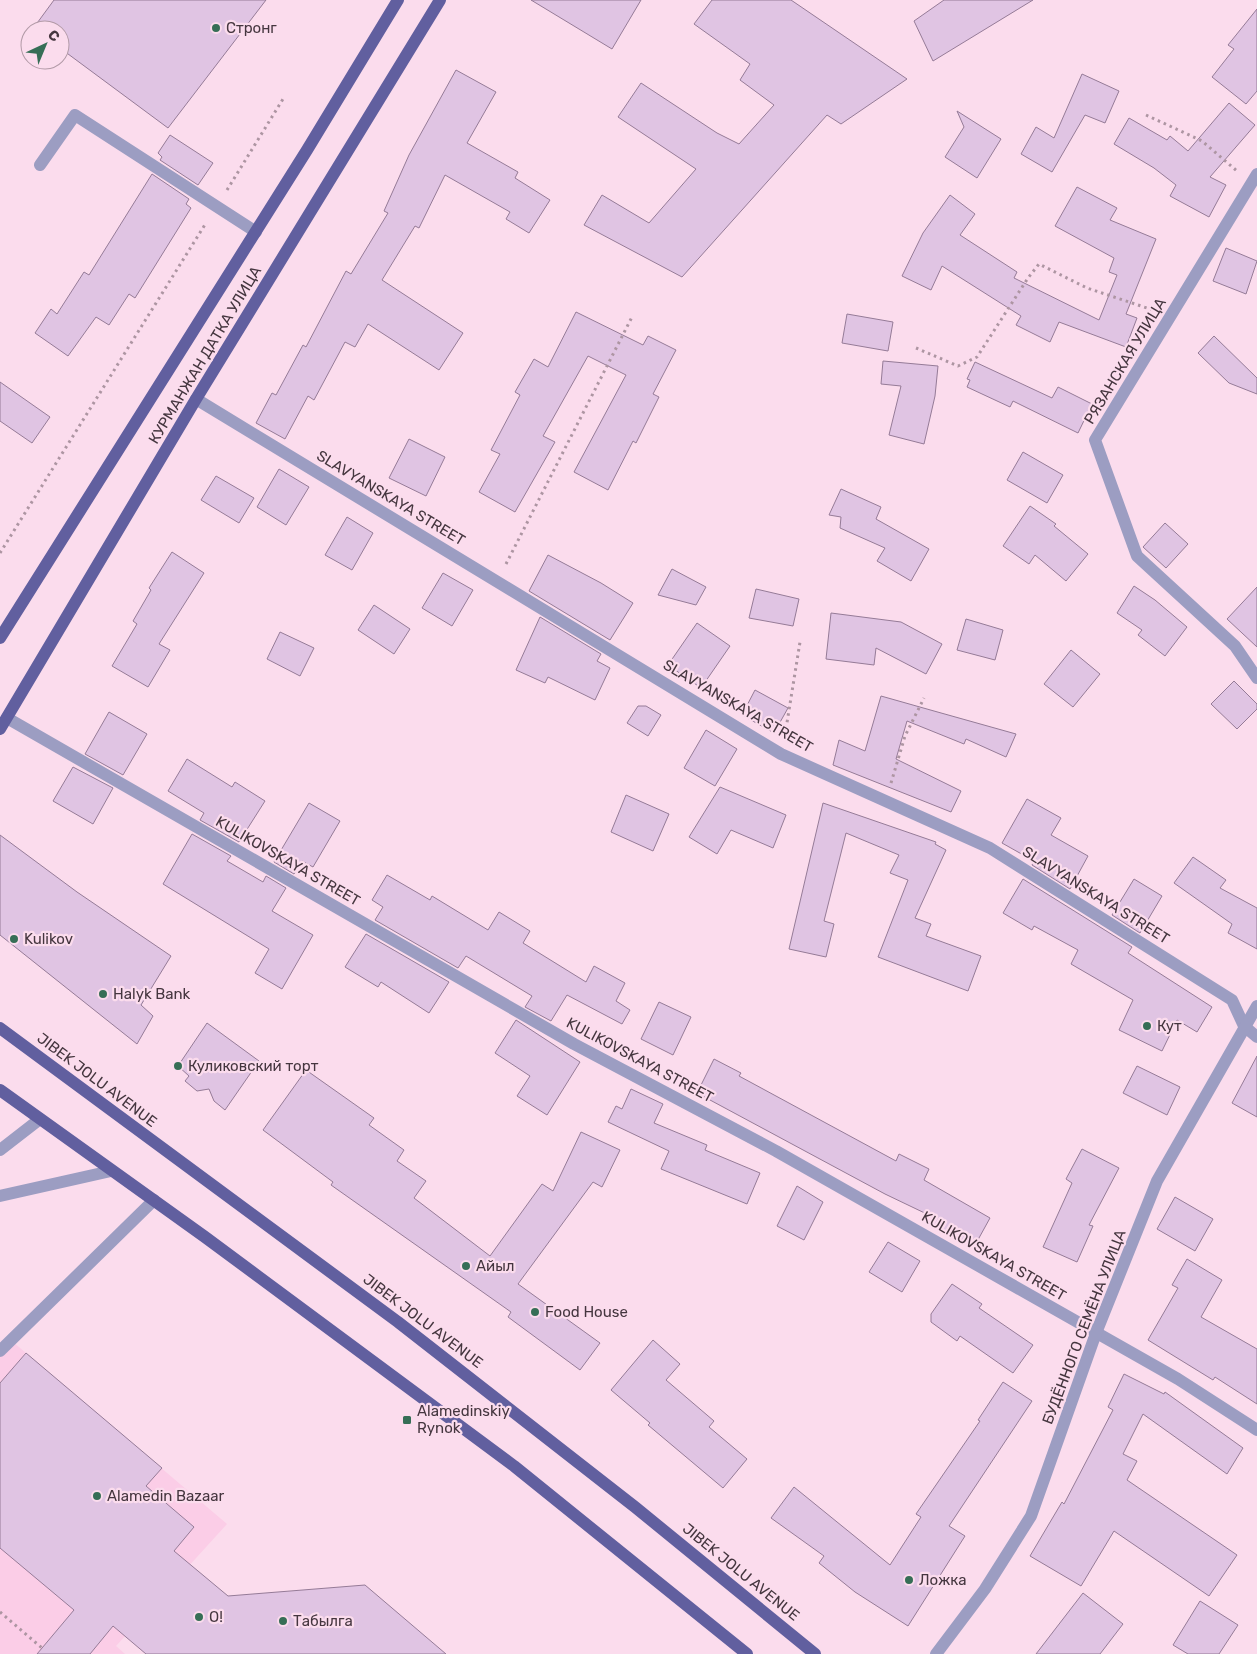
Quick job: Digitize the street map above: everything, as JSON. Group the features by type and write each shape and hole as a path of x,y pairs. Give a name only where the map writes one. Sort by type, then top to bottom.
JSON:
{"main road":[{"name":"КУРМАНЖАН ДАТКА УЛИЦА","path":"0,638 256,232 398,0"},
{"name":"КУРМАНЖАН ДАТКА УЛИЦА","path":"3,723 196,399 440,0"},
{"name":"JIBEK JOLU AVENUE","path":"0,1028 398,1322 635,1507 816,1654"},
{"path":"0,1090 154,1200 514,1466 747,1654"}],"street":[{"path":"40,165 75,115 256,232"},
{"name":"РЯЗАНСКАЯ УЛИЦА","path":"1254,179 1095,440 1137,556 1234,646 1257,678"},
{"name":"SLAVYANSKAYA STREET","path":"196,399 781,754 990,848 1232,1000 1244,1026 1257,1037"},
{"name":"KULIKOVSKAYA STREET","path":"3,723 574,1044 776,1151 1178,1379 1257,1430"},
{"name":"БУДЁННОГО СЕМЁНА УЛИЦА","path":"936,1654 985,1589 1031,1516 1096,1332 1157,1181 1257,1006"},
{"path":"0,1150 40,1119"},
{"path":"0,1196 112,1171"},
{"path":"0,1351 154,1200"}],"path":[{"path":"0,553 283,99"},
{"path":"1146,116 1202,141 1254,179"},
{"path":"916,348 958,366 976,357 1028,278 1040,264 1087,288 1171,316"},
{"path":"497,582 634,315"},
{"path":"781,754 800,642"},
{"path":"884,800 905,736 924,698"},
{"path":"0,1612 42,1648"}],"shaded area":[{"name":"Alamedin Bazaar","path":"13,1342 227,1524 116,1646 125,1654 0,1654 0,1357"}],"building":[{"path":"54,0 266,0 168,128 70,55 70,20 39,20"},
{"path":"531,0 641,0 612,49"},
{"path":"712,0 791,0 907,79 841,124 827,115 682,277 584,225 602,195 649,223 696,169 618,117 641,83 717,133 739,144 774,105 740,80 750,64 694,24"},
{"path":"944,0 1033,0 933,61 914,21"},
{"path":"1257,9 1257,91 1246,104 1212,77 1234,49 1228,45"},
{"path":"456,70 496,92 467,143 518,172 515,178 550,200 529,233 506,219 510,212 445,175 419,228 415,226 382,280 463,333 439,370 368,324 355,347 345,342 314,400 308,396 285,439 256,423 272,393 276,395 303,345 306,347 346,271 351,274 388,213 384,211 409,155"},
{"path":"1082,74 1119,91 1105,123 1085,115 1052,172 1021,154 1036,127 1054,138"},
{"path":"1229,103 1255,125 1210,177 1226,185 1209,217 1170,196 1176,185 1154,168 1114,144 1129,118 1167,140 1170,136 1188,151"},
{"path":"957,111 1001,139 977,178 945,157 964,127"},
{"path":"170,135 213,163 198,185 160,160 162,157 158,153"},
{"path":"152,174 189,199 186,204 191,208 135,298 129,294 109,325 96,317 68,356 35,333 51,309 57,314 84,272 89,275"},
{"path":"1077,187 1117,208 1110,220 1156,239 1126,314 1137,318 1126,347 1059,322 1050,342 1016,325 1021,316 942,266 931,290 902,276 923,233 950,195 975,214 960,235 1017,272 1014,278 1099,320 1117,275 1109,272 1114,258 1055,226"},
{"path":"1226,248 1257,261 1246,294 1213,281"},
{"path":"576,312 643,345 648,336 676,350 653,394 659,397 636,443 633,441 608,490 574,472 626,375 588,356 543,436 555,442 515,512 479,492 500,454 491,450 520,395 515,392 534,359 548,367"},
{"path":"847,314 893,322 888,351 842,343"},
{"path":"1214,336 1257,378 1257,394 1229,383 1198,353"},
{"path":"883,361 938,366 935,396 924,444 889,435 901,386 881,384"},
{"path":"975,362 1052,398 1058,387 1092,404 1078,433 1013,401 1010,407 967,387 970,380 967,379"},
{"path":"0,382 50,417 32,443 0,421"},
{"path":"409,439 445,457 426,496 389,478"},
{"path":"1023,452 1063,475 1047,503 1007,480"},
{"path":"279,469 309,487 286,525 257,507"},
{"path":"216,476 254,498 239,523 201,500"},
{"path":"841,489 881,507 876,519 929,549 911,581 877,561 885,548 840,528 841,517 829,515"},
{"path":"1030,506 1056,524 1054,526 1088,554 1066,581 1035,555 1029,564 1003,546"},
{"path":"347,517 373,533 352,570 325,555"},
{"path":"1165,523 1188,544 1166,568 1143,547"},
{"path":"172,552 204,573 159,644 170,650 148,687 112,666 137,624 133,621 151,590 149,588"},
{"path":"548,555 601,583 633,603 610,640 529,591"},
{"path":"672,569 706,587 696,605 658,595"},
{"path":"443,573 473,590 452,626 422,608"},
{"path":"1134,586 1155,600 1187,627 1165,656 1138,635 1142,630 1117,613"},
{"path":"1257,587 1257,647 1227,619"},
{"path":"756,589 799,599 793,626 749,618"},
{"path":"374,605 410,629 394,654 358,630"},
{"path":"831,613 901,622 942,644 926,674 876,648 874,665 826,659"},
{"path":"540,617 601,654 597,661 610,668 595,700 548,677 545,683 516,670"},
{"path":"966,619 1003,630 995,660 957,650"},
{"path":"697,623 730,646 701,688 668,665"},
{"path":"280,632 314,648 300,676 267,659"},
{"path":"1071,650 1100,674 1073,707 1044,684"},
{"path":"1234,681 1257,704 1257,709 1237,729 1211,704"},
{"path":"755,690 788,708 774,733 742,715"},
{"path":"881,696 1016,734 1006,757 966,739 964,744 907,721 896,759 961,791 951,812 833,765 839,740 865,751"},
{"path":"638,706 646,706 661,715 648,736 627,723"},
{"path":"109,712 147,734 123,775 85,754"},
{"path":"706,730 737,749 715,786 684,768"},
{"path":"187,759 232,787 235,782 265,801 239,842 200,820 204,813 168,791"},
{"path":"73,767 113,788 93,824 53,801"},
{"path":"720,787 786,815 773,848 731,830 717,854 689,837"},
{"path":"626,795 669,814 653,851 611,832"},
{"path":"1027,799 1061,818 1051,835 1088,856 1070,889 1032,865 1034,861 1002,843"},
{"path":"309,803 340,821 313,867 302,861 294,874 274,862"},
{"path":"823,803 936,842 935,844 946,850 915,918 931,924 926,936 981,956 968,991 878,957 908,880 890,873 899,855 846,833 824,921 834,924 826,957 789,949"},
{"path":"192,834 231,856 227,861 263,882 266,876 286,888 272,911 313,935 282,989 255,973 269,949 163,884"},
{"path":"0,835 77,892 171,956 141,1005 153,1016 137,1044 0,935"},
{"path":"1193,857 1226,880 1220,888 1257,908 1257,949 1228,933 1232,924 1174,883"},
{"path":"387,875 430,900 432,896 488,930 499,912 530,931 523,943 586,982 594,966 625,983 616,1001 630,1010 622,1024 567,995 551,1021 525,1007 532,996 466,956 458,968 375,920 383,907 372,900"},
{"path":"1023,879 1132,947 1128,953 1212,1007 1197,1032 1177,1020 1162,1051 1119,1030 1133,1000 1071,964 1078,950 1034,926 1032,930 1003,913"},
{"path":"1134,879 1162,896 1140,933 1112,915"},
{"path":"366,934 449,982 429,1013 381,982 378,987 345,967"},
{"path":"659,1002 691,1017 673,1055 641,1039"},
{"path":"516,1020 580,1062 547,1115 517,1096 530,1076 495,1053"},
{"path":"207,1023 259,1061 225,1110 214,1101 209,1089 197,1091 185,1081 189,1076 178,1066"},
{"path":"1257,1056 1257,1117 1232,1103"},
{"path":"714,1059 741,1073 739,1076 896,1161 899,1154 929,1169 924,1180 990,1218 974,1247 930,1222 933,1217 885,1194 697,1093"},
{"path":"1137,1066 1180,1087 1167,1115 1123,1093"},
{"path":"306,1070 374,1118 369,1125 404,1150 397,1161 426,1181 414,1198 490,1256 542,1184 553,1191 581,1132 620,1150 602,1187 593,1182 518,1284 600,1343 580,1370 508,1317 511,1312 331,1185 333,1182 263,1130"},
{"path":"631,1089 663,1104 654,1123 707,1145 705,1150 760,1173 747,1204 661,1169 669,1151 608,1122 616,1106 622,1109"},
{"path":"1082,1149 1119,1168 1089,1225 1093,1226 1077,1262 1043,1247 1072,1183 1066,1179"},
{"path":"797,1186 823,1202 804,1240 777,1226"},
{"path":"1175,1197 1213,1219 1195,1251 1157,1229"},
{"path":"888,1242 920,1261 902,1292 869,1272"},
{"path":"1187,1259 1222,1280 1201,1317 1257,1349 1257,1404 1215,1377 1213,1380 1148,1340 1178,1288 1172,1285"},
{"path":"952,1284 982,1304 979,1308 1033,1345 1013,1373 960,1336 957,1341 931,1322 931,1314"},
{"path":"653,1340 680,1364 666,1380 714,1421 709,1427 747,1459 723,1488 648,1425 650,1423 611,1390"},
{"name":"Alamedin Bazaar","path":"26,1353 162,1468 146,1486 194,1527 174,1551 228,1596 365,1585 446,1654 146,1654 113,1626 90,1654 37,1654 74,1610 0,1548 0,1383"},
{"path":"1124,1374 1164,1394 1165,1392 1243,1448 1227,1474 1143,1414 1123,1454 1137,1461 1127,1480 1237,1555 1209,1596 1114,1531 1081,1586 1030,1556 1062,1502 1064,1504 1113,1410 1108,1407"},
{"path":"1003,1382 1032,1401 949,1526 965,1536 908,1626 855,1592 819,1563 824,1556 771,1518 794,1487 890,1565 921,1517 916,1514 980,1421 978,1420"},
{"path":"1083,1593 1123,1624 1100,1654 1036,1654"},
{"path":"1200,1601 1238,1625 1219,1654 1188,1654 1173,1645"}],"place":[{"name":"Стронг","path":"216,28"},
{"name":"Kulikov","path":"14,939"},
{"name":"Halyk Bank","path":"103,994"},
{"name":"Кут","path":"1147,1026"},
{"name":"Куликовский торт","path":"178,1066"},
{"name":"Айыл","path":"466,1266"},
{"name":"Food House","path":"535,1312"},
{"name":"Alamedinskiy Rynok","path":"407,1420"},
{"name":"Alamedin Bazaar","path":"97,1496"},
{"name":"Ложка","path":"909,1580"},
{"name":"О!","path":"199,1617"},
{"name":"Табылга","path":"283,1621"}]}
